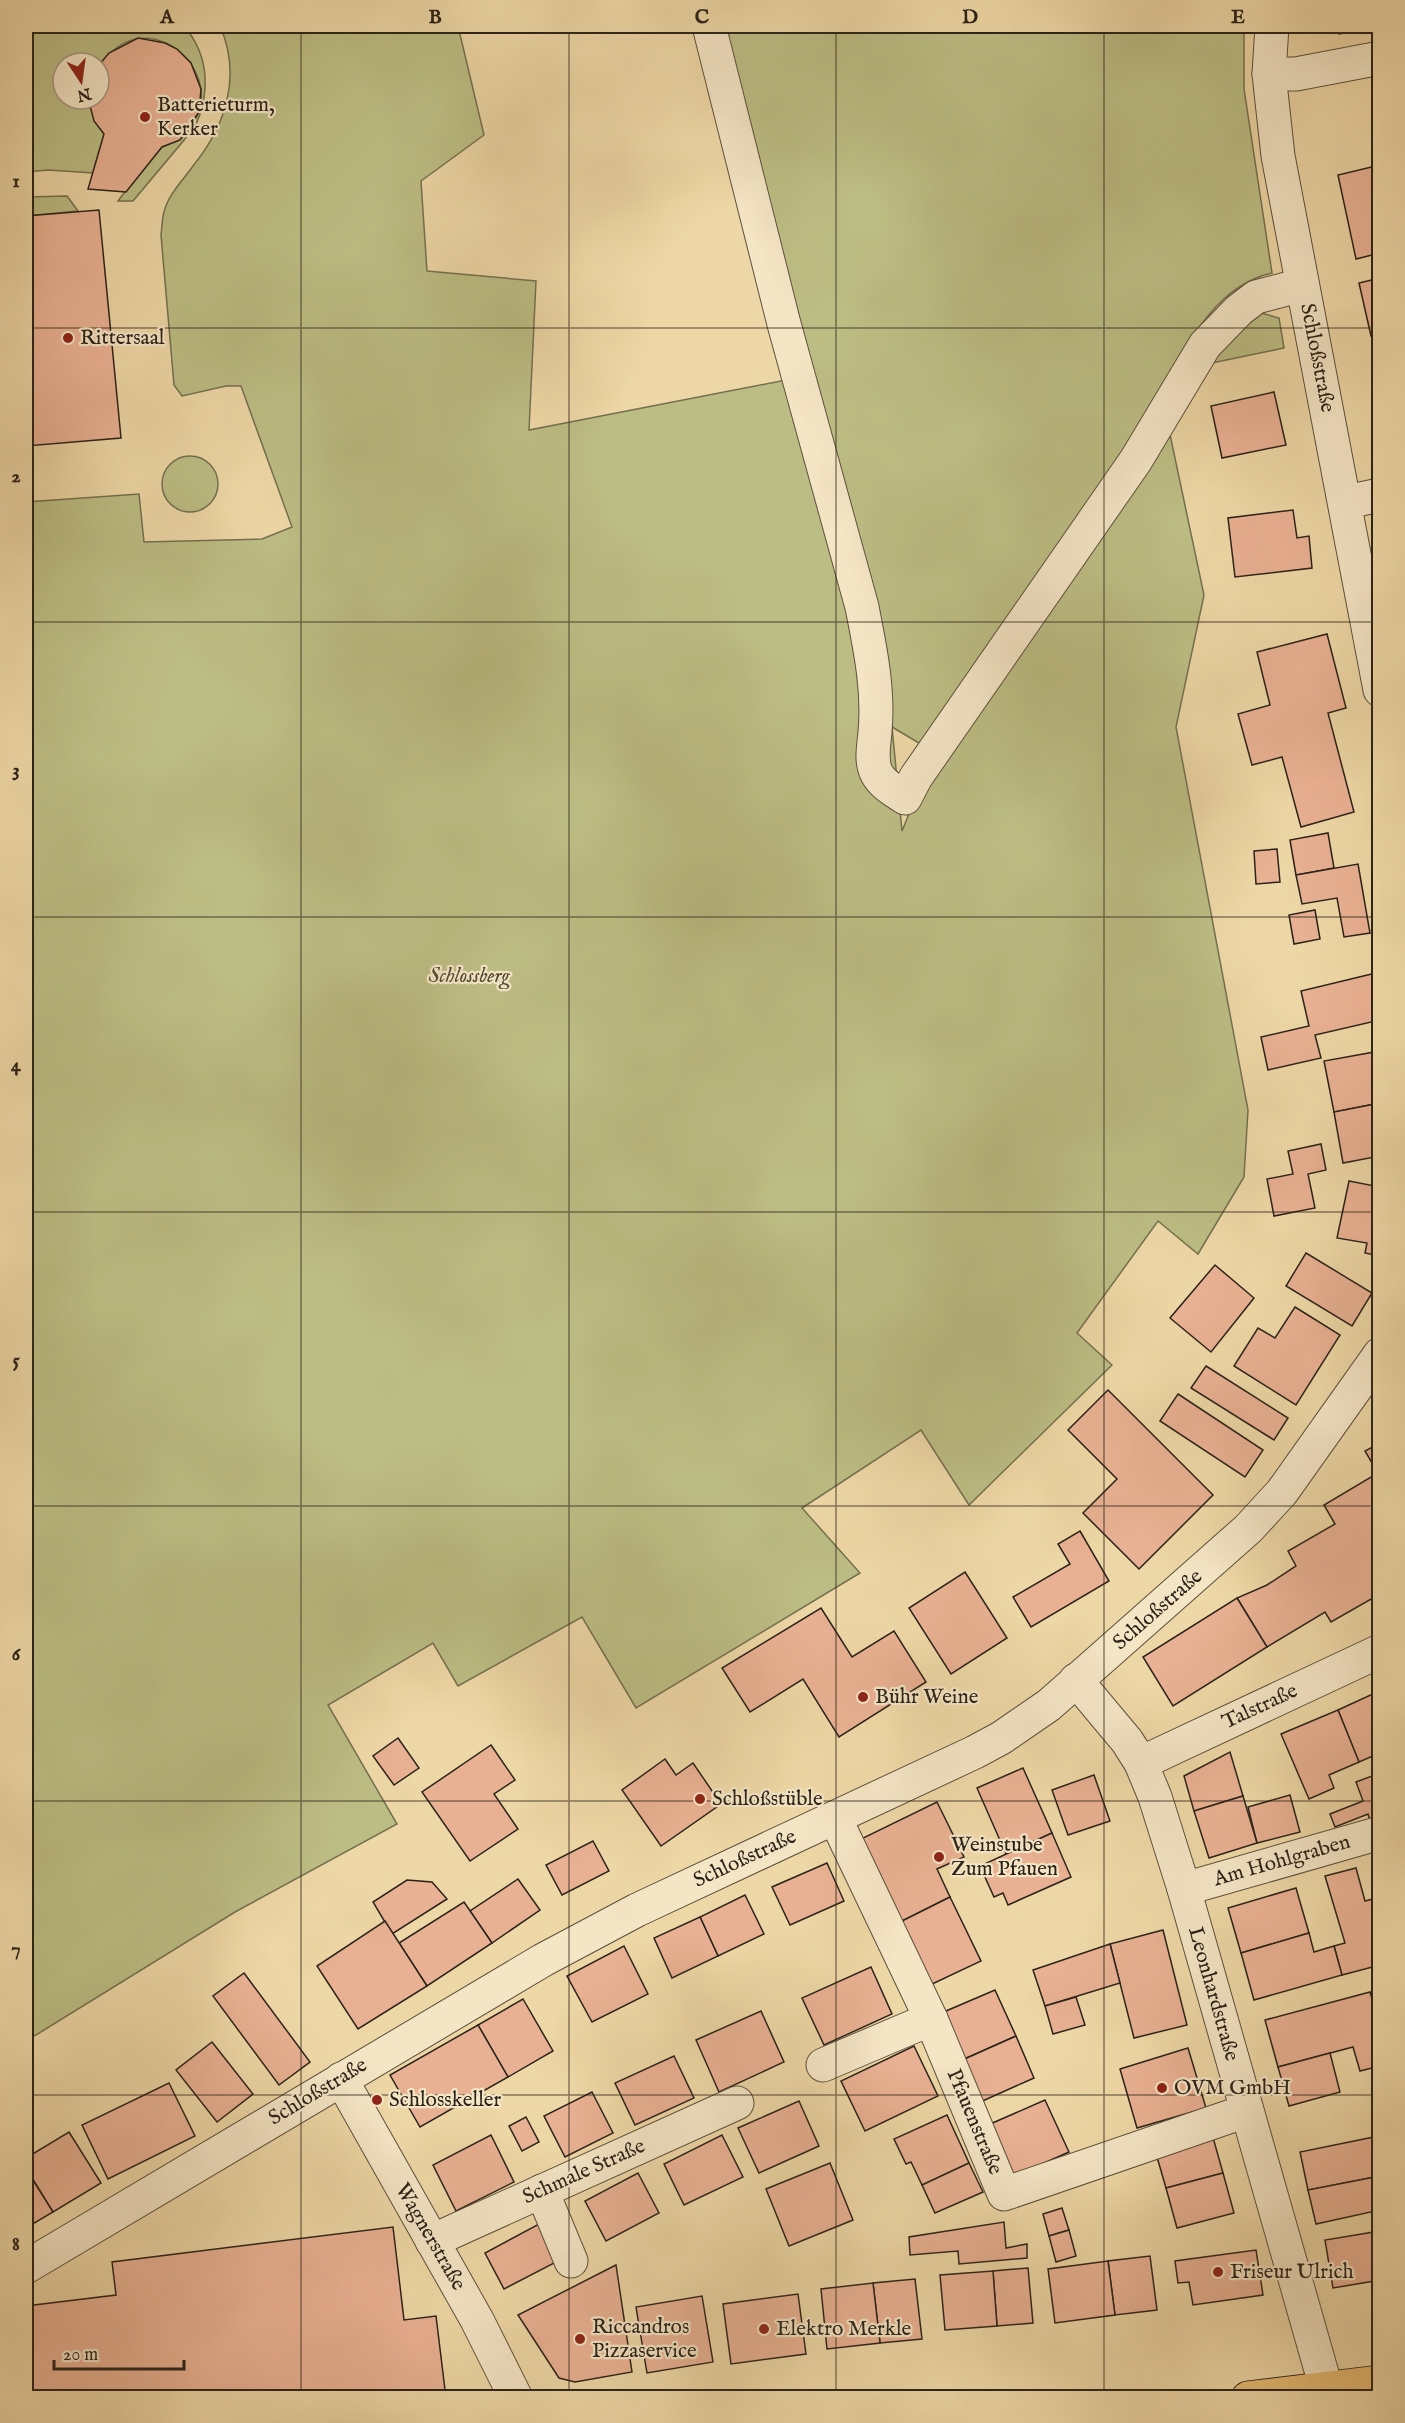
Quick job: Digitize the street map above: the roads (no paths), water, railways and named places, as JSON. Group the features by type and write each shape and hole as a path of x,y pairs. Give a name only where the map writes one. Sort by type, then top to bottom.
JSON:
{"main road":[{"path":"1248,2397 1328,2393 1380,2382"}],"street":[{"path":"709,26 781,313 862,607 871,653 877,711 873,763 877,774 887,786 905,798 916,777 1137,460 1205,345 1239,310 1256,297 1302,285"},
{"name":"Schloßstraße","path":"1272,26 1269,75 1278,156 1346,502 1380,690"},
{"path":"1269,75 1296,74 1380,58"},
{"path":"1346,502 1380,495"},
{"name":"Schloßstraße","path":"26,2267 543,1960 637,1910 1001,1738 1049,1705 1248,1529 1282,1492 1380,1354"},
{"name":"Talstraße","path":"1141,1763 1380,1651"},
{"name":"Leonhardstraße","path":"1076,1680 1127,1741 1141,1763 1184,1889 1328,2393"},
{"name":"Pfauenstraße","path":"834,1818 931,2019 1004,2194 1246,2111"},
{"name":"Am Hohlgraben","path":"1184,1889 1380,1833"},
{"path":"823,2065 931,2019"},
{"name":"Wagnerstraße","path":"341,2079 477,2320 516,2397"},
{"name":"Schmale Straße","path":"432,2241 737,2103"},
{"path":"542,2191 571,2261"}],"place":[{"name":"Batterieturm, Kerker","path":"145,117"},
{"name":"Rittersaal","path":"68,338"},
{"name":"Bühr Weine","path":"863,1697"},
{"name":"Schloßstüble","path":"700,1799"},
{"name":"Weinstube Zum Pfauen","path":"939,1857"},
{"name":"OVM GmbH","path":"1162,2088"},
{"name":"Schlosskeller","path":"377,2100"},
{"name":"Friseur Ulrich","path":"1218,2272"},
{"name":"Elektro Merkle","path":"764,2329"},
{"name":"Riccandros Pizzaservice","path":"580,2339"}],"park label":[{"name":"Schlossberg","path":"469,976"}]}
